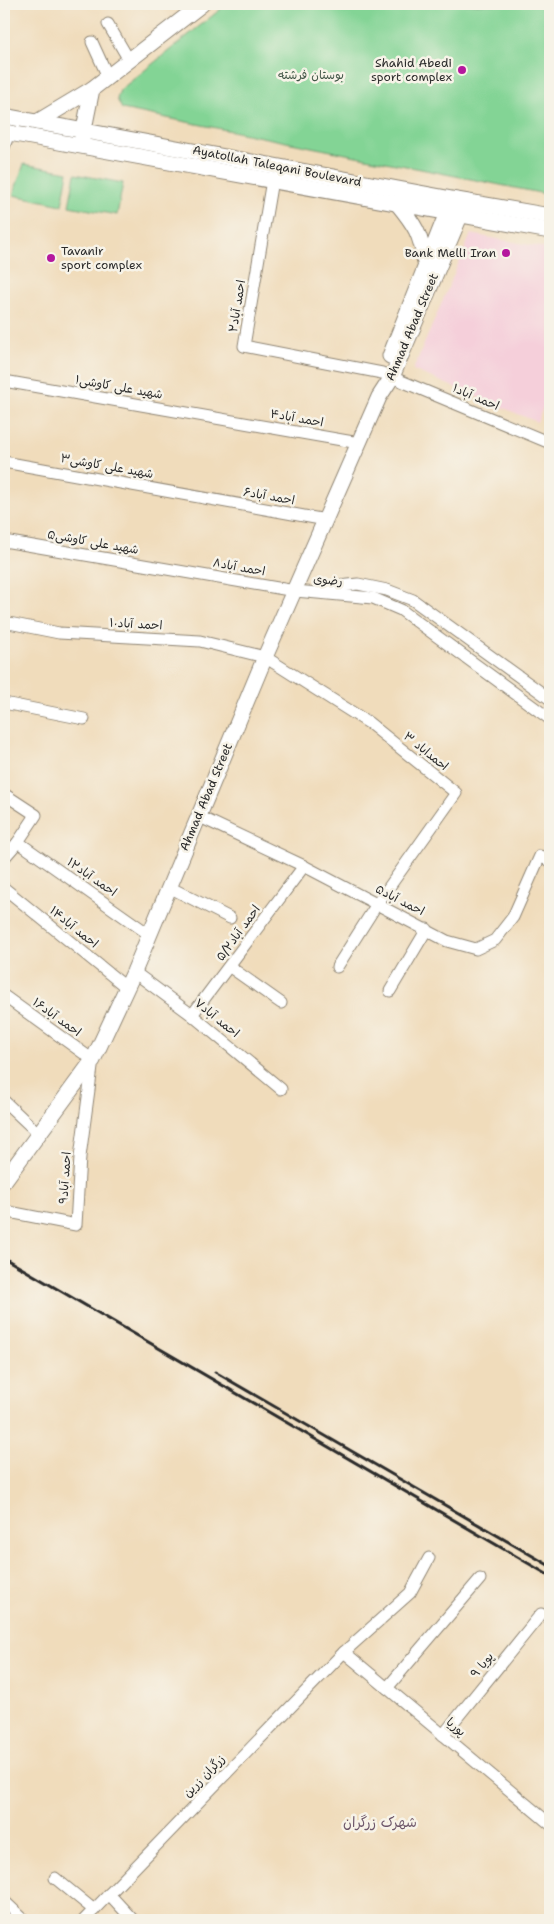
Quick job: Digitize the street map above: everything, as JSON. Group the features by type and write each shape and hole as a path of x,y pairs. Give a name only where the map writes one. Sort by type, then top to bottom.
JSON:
{"main road":[{"path":"37,122 92,89 202,4"},
{"path":"80,146 92,89"},
{"name":"Ayatollah Taleqani Boulevard","path":"4,116 84,130 456,207 550,231"},
{"name":"Ayatollah Taleqani Boulevard","path":"5,138 80,146 397,203 550,216"},
{"path":"397,203 417,229 422,242 426,266"},
{"name":"Ahmad Abad Street","path":"6,1173 39,1134 93,1060 127,988 265,657 296,591 380,396 426,266 456,207"},
{"name":"Ahmad Abad Street","path":"387,375 456,207"}],"street":[{"path":"108,24 129,60"},
{"path":"92,42 108,77"},
{"name":"احمد آباد۲","path":"272,180 244,346 387,375"},
{"name":"احمد آباد۱","path":"387,375 548,442"},
{"name":"شهید علی کاوشی۱","path":"4,381 230,420"},
{"name":"احمد آباد۴","path":"230,420 359,443"},
{"path":"548,442 550,429"},
{"name":"شهید علی کاوشی۳","path":"4,462 206,498"},
{"name":"احمد آباد۶","path":"206,498 326,520"},
{"name":"شهید علی کاوشی۵","path":"4,542 177,571"},
{"name":"احمد آباد۸","path":"177,571 296,591"},
{"name":"رضوی","path":"296,591 358,584 387,590 412,600 550,699"},
{"name":"رضوی","path":"296,591 373,598 401,610 550,718"},
{"name":"احمد آباد۱۰","path":"4,622 59,633 200,641 265,657"},
{"name":"احمداباد ۳","path":"265,657 369,722 456,793 377,904"},
{"path":"4,703 84,719"},
{"path":"4,794 36,815 18,842 4,858"},
{"name":"احمد آباد۵","path":"198,816 304,866 447,941 476,949 495,940 513,917 540,856 550,861"},
{"name":"احمد آباد۱۲","path":"18,842 150,935"},
{"name":"احمد آباد۵/۲","path":"192,1015 230,967 304,866"},
{"path":"170,887 230,918"},
{"name":"احمد آباد۱۴","path":"4,888 127,988"},
{"path":"337,967 377,904"},
{"path":"390,991 427,929"},
{"path":"230,967 281,1003"},
{"name":"احمد آباد۷","path":"134,972 192,1015 281,1089"},
{"name":"احمد آباد۱۶","path":"4,996 93,1060"},
{"name":"احمد آباد۹","path":"4,1211 76,1225 80,1157 93,1060"},
{"path":"4,1101 39,1134"},
{"name":"زرگران زرین","path":"84,1920 344,1652 410,1593 430,1558"},
{"path":"388,1688 480,1579"},
{"name":"پویا ۹","path":"443,1735 541,1614"},
{"name":"پوریا","path":"344,1652 443,1735 548,1818"},
{"path":"55,1878 94,1910"},
{"path":"109,1894 133,1920"},
{"path":"4,1902 24,1920"}],"shaded area":[{"path":"471,234 550,249 550,391 537,422 413,370"}],"green space":[{"name":"بوستان فرشته","path":"227,4 550,4 550,195 122,109 117,99 120,90"},
{"path":"24,164 68,172 62,205 13,195"},
{"path":"75,174 123,183 117,215 69,206"}],"railway":[{"path":"4,1258 550,1576"},
{"path":"215,1372 550,1566"}],"place":[{"name":"Shahid Abedi sport complex","path":"462,70"},
{"name":"Bank Melli Iran","path":"506,253"},
{"name":"Tavanir sport complex","path":"51,258"}],"district":[{"name":"شهرک زرگران","path":"380,1822"}]}
